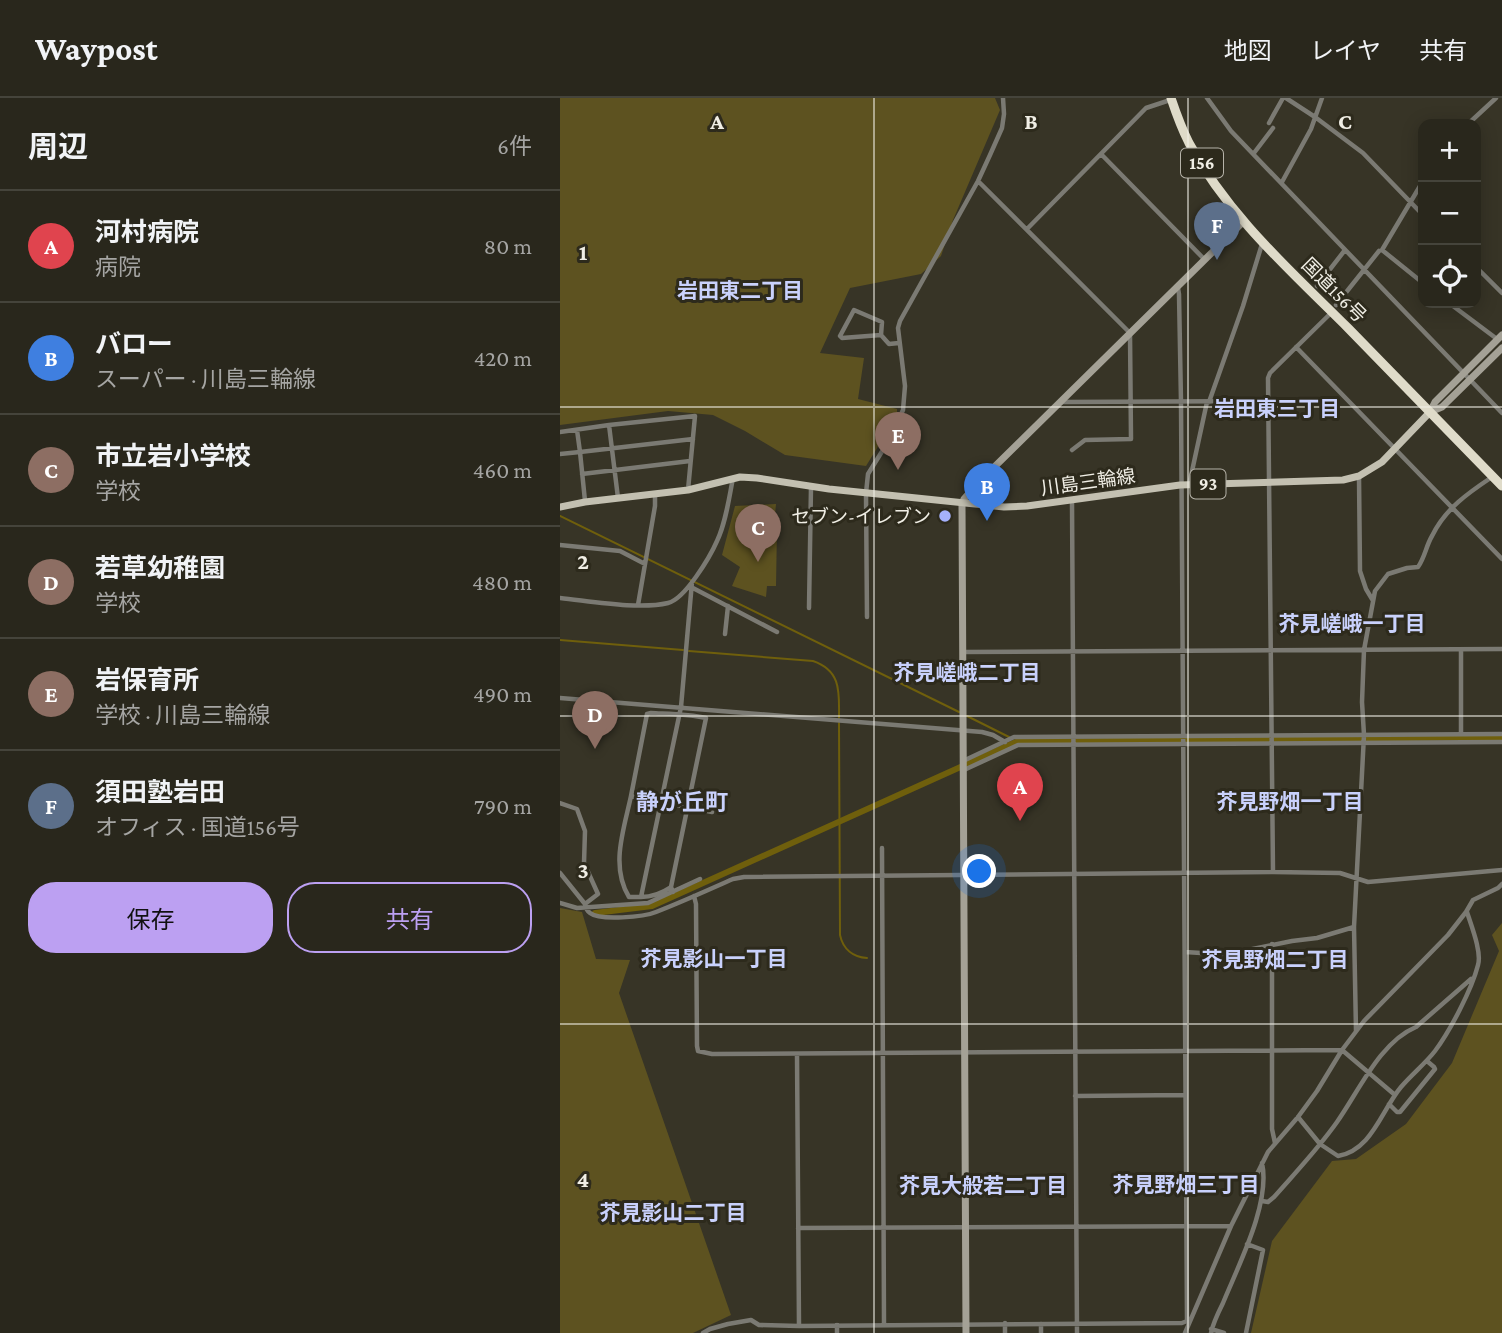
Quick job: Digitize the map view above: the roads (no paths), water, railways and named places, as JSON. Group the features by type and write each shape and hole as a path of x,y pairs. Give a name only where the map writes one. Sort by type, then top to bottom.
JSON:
{"highway":[{"name":"国道156号","path":"1171,99 1188,141 1220,192 1243,222 1262,244 1334,309 1502,486"}],"main road":[{"name":"川島三輪線","path":"560,507 688,490 733,478 757,478 866,493 1004,507 1185,485 1343,480 1359,476 1382,463 1430,412"}],"street":[{"path":"867,617 868,474 891,437 903,410 905,386 898,328 978,181 1002,128 1003,98"},
{"path":"1207,98 1231,131 1502,412"},
{"path":"1254,153 1284,98 1315,117 1363,153 1418,210"},
{"path":"1282,182 1311,129 1322,98"},
{"path":"1473,119 1496,98"},
{"path":"1027,229 1146,107 1171,99"},
{"path":"1101,154 1205,260"},
{"path":"978,181 1130,333 1131,439 1085,440 1072,450"},
{"path":"1418,279 1382,250 1422,182"},
{"path":"966,1333 962,504 977,484 1243,222"},
{"path":"1185,485 1208,402 1262,244"},
{"path":"1317,286 1345,250"},
{"path":"1273,872 1268,378 1334,309 1379,251"},
{"path":"1481,272 1502,293"},
{"path":"1178,288 1185,485 1182,650 1188,1322"},
{"path":"1456,308 1500,337 1467,377"},
{"path":"881,335 840,336 854,310 882,322 881,335 889,344 899,343"},
{"path":"1296,347 1502,559"},
{"path":"1430,412 1435,402 1502,348"},
{"path":"1062,401 1269,401"},
{"path":"560,432 695,416 688,490"},
{"path":"609,425 618,498"},
{"path":"577,430 585,502"},
{"path":"560,454 692,439"},
{"path":"582,474 690,461"},
{"path":"1359,476 1360,571 1372,600"},
{"path":"1356,1031 1354,927 1364,735 1362,702 1364,650 1372,600 1375,591 1388,574 1418,567 1423,561 1432,535 1452,508 1464,495 1493,477"},
{"path":"560,598 649,606 670,603 677,599 692,584 718,540 733,478"},
{"path":"809,608 811,486"},
{"path":"638,605 655,494"},
{"path":"1072,500 1077,1333"},
{"path":"560,545 620,551 645,564"},
{"path":"692,584 777,632"},
{"path":"640,897 681,707 692,584"},
{"path":"726,634 728,606"},
{"path":"962,652 1502,649"},
{"path":"1461,650 1461,734"},
{"path":"560,698 982,732 1005,741"},
{"path":"560,903 568,906 648,903 672,889 706,718 687,714 651,713 647,714 618,860 623,887 629,897 648,897 672,889 700,879"},
{"path":"1448,734 1448,743"},
{"path":"963,761 1014,737 1502,734"},
{"path":"963,770 1018,745 1502,742"},
{"path":"631,796 712,812"},
{"path":"560,803 577,809 585,831 584,863 598,894 585,905"},
{"path":"882,848 884,1325"},
{"path":"560,873 591,915 600,917 655,913 733,879 744,877 1273,872 1339,873 1368,882 1502,870"},
{"path":"1185,1333 1231,1226 1268,1152 1298,1118 1356,1031 1437,947 1473,900 1502,884"},
{"path":"694,896 698,1051 712,1054 797,1054 1342,1050 1395,1095"},
{"path":"1298,1118 1320,1144 1338,1156 1351,1154 1367,1139 1401,1087 1435,1051 1474,977 1479,961 1466,912"},
{"path":"1185,952 1233,953 1317,938 1354,927"},
{"path":"1272,944 1272,1129 1275,1143"},
{"path":"1262,1201 1268,1202 1274,1197 1320,1144 1337,1123 1377,1060 1406,1031 1416,1027 1474,977"},
{"path":"797,1054 799,1326"},
{"path":"1390,1104 1400,1112 1435,1069 1427,1061"},
{"path":"1075,1096 1185,1095"},
{"path":"1224,1333 1211,1331 1262,1201 1265,1173 1262,1163"},
{"path":"799,1228 1231,1226"},
{"path":"1246,1333 1264,1250 1247,1244"},
{"path":"703,1333 728,1324 751,1320 759,1325 799,1326 1188,1322"},
{"path":"1005,1323 1005,1333"},
{"path":"728,1324 729,1333"},
{"path":"1041,1324 1041,1333"},
{"path":"837,1325 837,1333"}],"waterway":[{"path":"560,516 959,712"},
{"path":"560,640 683,650"},
{"path":"689,651 813,661 822,665 837,684 839,718"},
{"path":"967,716 1009,737"},
{"path":"839,723 840,935 849,951 867,958"},
{"path":"595,913 652,906 1016,742 1502,737"}],"place":[{"name":"須田塾岩田","path":"1217,260"},
{"name":"岩保育所","path":"898,470"},
{"name":"セブン-イレブン","path":"945,516"},
{"name":"バロー","path":"987,521"},
{"name":"市立岩小学校","path":"758,562"},
{"name":"若草幼稚園","path":"595,749"},
{"name":"河村病院","path":"1020,821"}],"district":[{"name":"岩田東二丁目","path":"740,291"},
{"name":"岩田東三丁目","path":"1277,409"},
{"name":"芥見嵯峨一丁目","path":"1352,624"},
{"name":"芥見嵯峨二丁目","path":"967,673"},
{"name":"静が丘町","path":"682,802"},
{"name":"芥見野畑一丁目","path":"1290,802"},
{"name":"芥見影山一丁目","path":"714,959"},
{"name":"芥見野畑二丁目","path":"1275,960"},
{"name":"芥見野畑三丁目","path":"1186,1185"},
{"name":"芥見大般若二丁目","path":"983,1186"},
{"name":"芥見影山二丁目","path":"673,1213"}]}
